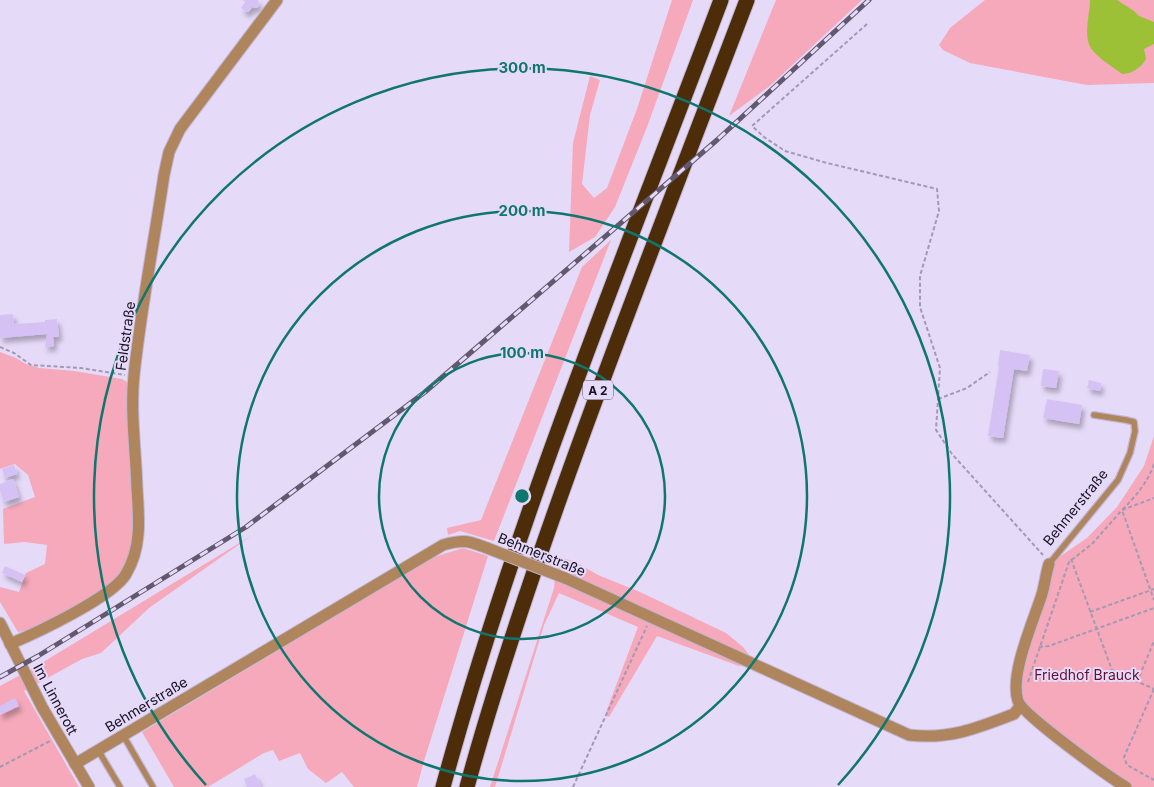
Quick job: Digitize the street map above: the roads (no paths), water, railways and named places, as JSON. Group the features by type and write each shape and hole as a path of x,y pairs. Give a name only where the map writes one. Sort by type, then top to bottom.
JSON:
{"highway":[{"name":"A 2","path":"443,787 462,718 512,558 576,382 721,0"},
{"name":"A 2","path":"467,787 484,726 539,556 596,397 747,0"}],"street":[{"name":"Feldstraße","path":"10,644 34,634 110,591 126,575 136,551 139,525 134,376 169,152 180,129 277,0"},
{"name":"Behmerstraße","path":"74,764 443,545 467,540 565,578 909,735 927,737 948,736 1014,714 1019,704 1016,691 1017,674 1049,564"},
{"name":"Im Linnerott","path":"0,623 74,764 89,787"},
{"path":"1019,704 1062,741 1126,787"}],"lane":[{"name":"Behmerstraße","path":"1049,564 1118,480 1130,453 1135,431 1134,422 1094,415"},
{"path":"123,735 153,787"},
{"path":"98,750 120,787"}],"railway":[{"path":"0,677 38,656 246,527 425,392 717,140 869,0"}],"park label":[{"name":"Friedhof Brauck","path":"1087,674"}]}
